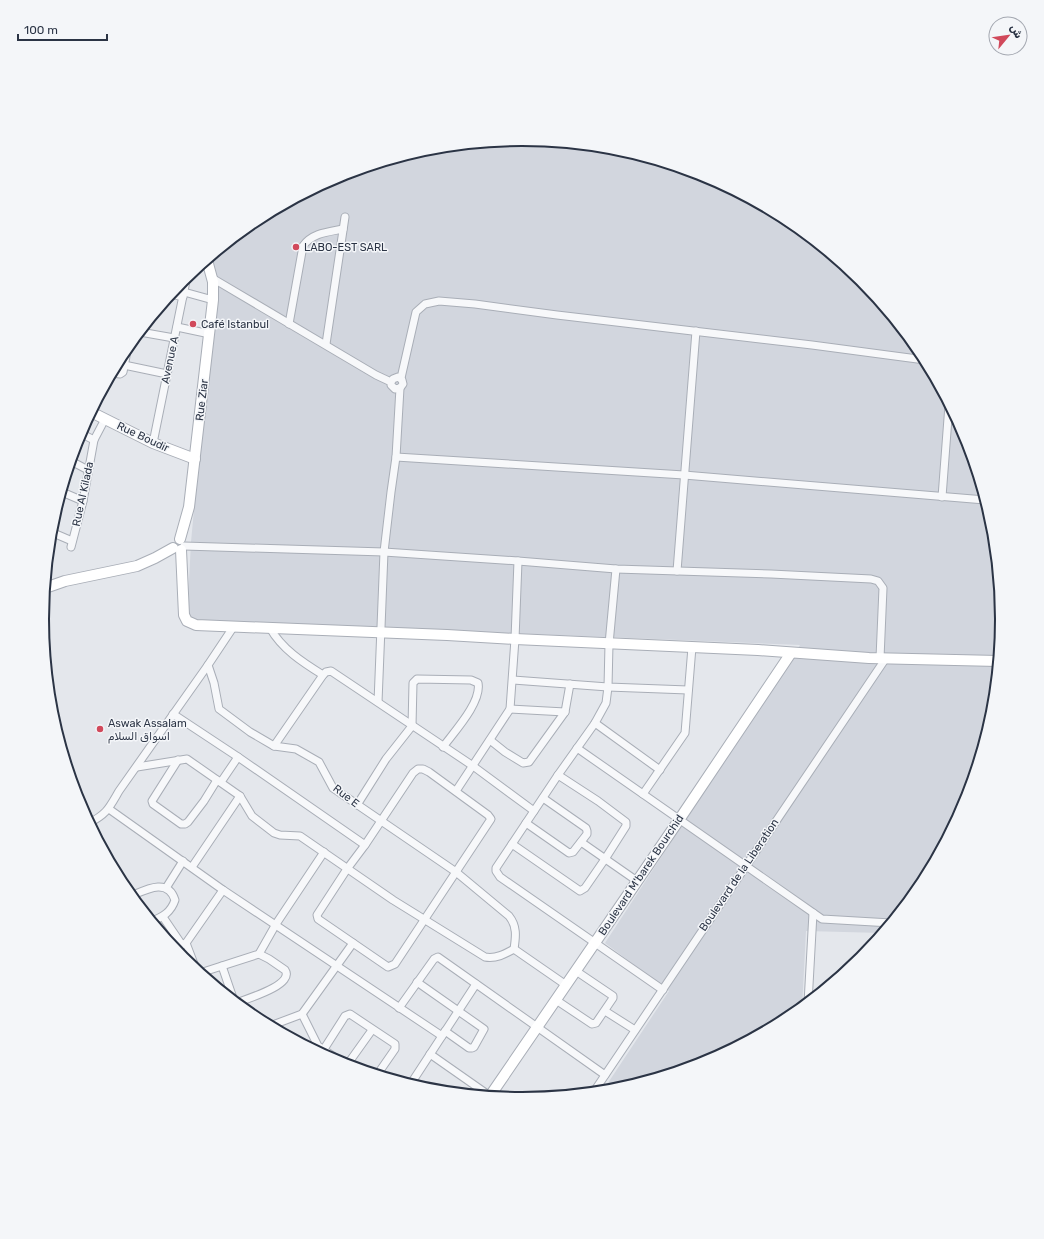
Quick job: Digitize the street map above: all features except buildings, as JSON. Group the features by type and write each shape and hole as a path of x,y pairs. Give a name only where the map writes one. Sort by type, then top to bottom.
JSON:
{"street":[{"path":"326,344 345,218"},
{"path":"289,324 303,246 308,239 318,234 343,229"},
{"name":"Rue Ziar","path":"207,266 212,278 214,300 188,512 180,546 183,610 188,623 196,625 234,626"},
{"path":"212,278 289,324 326,344 376,375 391,382 393,388 400,388"},
{"name":"Avenue A","path":"153,443 185,288"},
{"path":"179,295 214,300"},
{"path":"378,702 384,552 396,457 400,388 403,384 401,378 415,316 422,306 431,302 439,301 475,304 812,344 916,359"},
{"path":"177,327 210,334"},
{"path":"676,570 696,331"},
{"path":"146,333 174,338"},
{"path":"118,374 121,374 125,363"},
{"path":"124,368 167,374"},
{"path":"391,382 396,377 401,378"},
{"name":"Rue Boudir","path":"96,414 153,443 195,459"},
{"path":"942,497 948,415"},
{"name":"Rue Al Kilada","path":"57,535 72,544 83,501 94,440 105,419"},
{"path":"86,436 94,440"},
{"path":"396,457 684,475 980,500"},
{"path":"75,463 88,470"},
{"path":"66,494 83,501"},
{"path":"50,586 65,581 137,566 180,546 384,552 518,560 616,569 676,570 871,579 878,581 882,588 883,658"},
{"path":"456,791 510,709 516,639 518,560"},
{"path":"616,569 609,644 606,703 595,723 558,775 496,868 497,874 663,990"},
{"path":"94,820 109,809 119,791 234,626 692,647 883,658 993,661"},
{"path":"270,628 282,645 305,664 323,675"},
{"path":"643,794 685,733 692,647"},
{"name":"Boulevard M'barek Bourchid","path":"493,1091 791,653"},
{"name":"Boulevard de la Liberation","path":"597,1086 663,990 883,658"},
{"name":"Rue E","path":"208,665 214,683 219,709 250,732 274,746 296,749 319,762 333,788 456,872 509,916 514,922 516,929 514,949"},
{"path":"274,746 323,675 328,672 334,672 473,766 534,811"},
{"path":"357,805 386,759 412,726 413,683 416,679 423,678 476,682 478,686 478,692 474,705 444,747"},
{"path":"513,680 608,687 688,690"},
{"path":"490,740 520,762 528,763 565,712 570,684"},
{"path":"510,709 565,712"},
{"path":"173,714 365,845"},
{"path":"595,723 660,770"},
{"path":"577,748 824,920 885,923"},
{"path":"178,760 152,801 153,804 181,824 185,824 238,757"},
{"path":"137,767 187,759 240,796 252,816 274,833 280,835 300,836 347,869 485,957 498,957 514,949 566,985"},
{"path":"418,769 423,769 429,772 488,815 491,819 395,964 390,967 386,966 317,917 318,912 365,845 380,820 413,773 418,769"},
{"path":"512,844 580,891 585,888 605,859 626,826 626,823 558,775"},
{"path":"192,867 240,796"},
{"path":"526,823 569,853 573,852 581,842 587,833 586,828 543,798"},
{"path":"109,809 224,890 399,1008 469,1048 474,1047 484,1028 417,982"},
{"path":"581,842 637,881"},
{"path":"258,954 324,852"},
{"path":"166,888 183,861"},
{"path":"137,894 154,887 166,888 170,891 175,900 173,906 163,917 157,919"},
{"path":"180,946 184,944 224,890"},
{"path":"808,996 813,913"},
{"path":"163,917 184,944 189,955"},
{"path":"276,1024 302,1014 353,943"},
{"path":"206,971 258,954 269,958 287,972 287,976 282,983 276,987 242,1001"},
{"path":"399,1008 434,959 437,957 605,1075"},
{"path":"222,966 231,993"},
{"path":"556,1000 592,1024 596,1023 605,1010 613,998 612,994 576,971"},
{"path":"414,1079 476,984"},
{"path":"605,1010 635,1030"},
{"path":"302,1014 317,1046"},
{"path":"319,1047 347,1014 350,1014 395,1044 396,1047 380,1070"},
{"path":"351,1060 372,1030"},
{"path":"430,1054 482,1090"}],"shaded area":[{"path":"522,146 584,151 644,163 674,172 731,195 785,226 810,244 834,264 878,308 915,357 932,383 959,438 970,467 986,527 991,558 995,620 991,681 986,712 970,772 959,801 932,856 897,907 876,933 806,931 802,1000 785,1013 731,1044 674,1067 644,1076 607,1084 669,991 605,943 800,645 187,620 191,542 216,271 213,262 259,226 313,195 341,183 370,172 430,156 460,151"}],"place":[{"name":"LABO-EST SARL","path":"296,247"},
{"name":"Café Istanbul","path":"193,324"},
{"name":"Aswak Assalam اسواق السلام","path":"100,729"}]}
